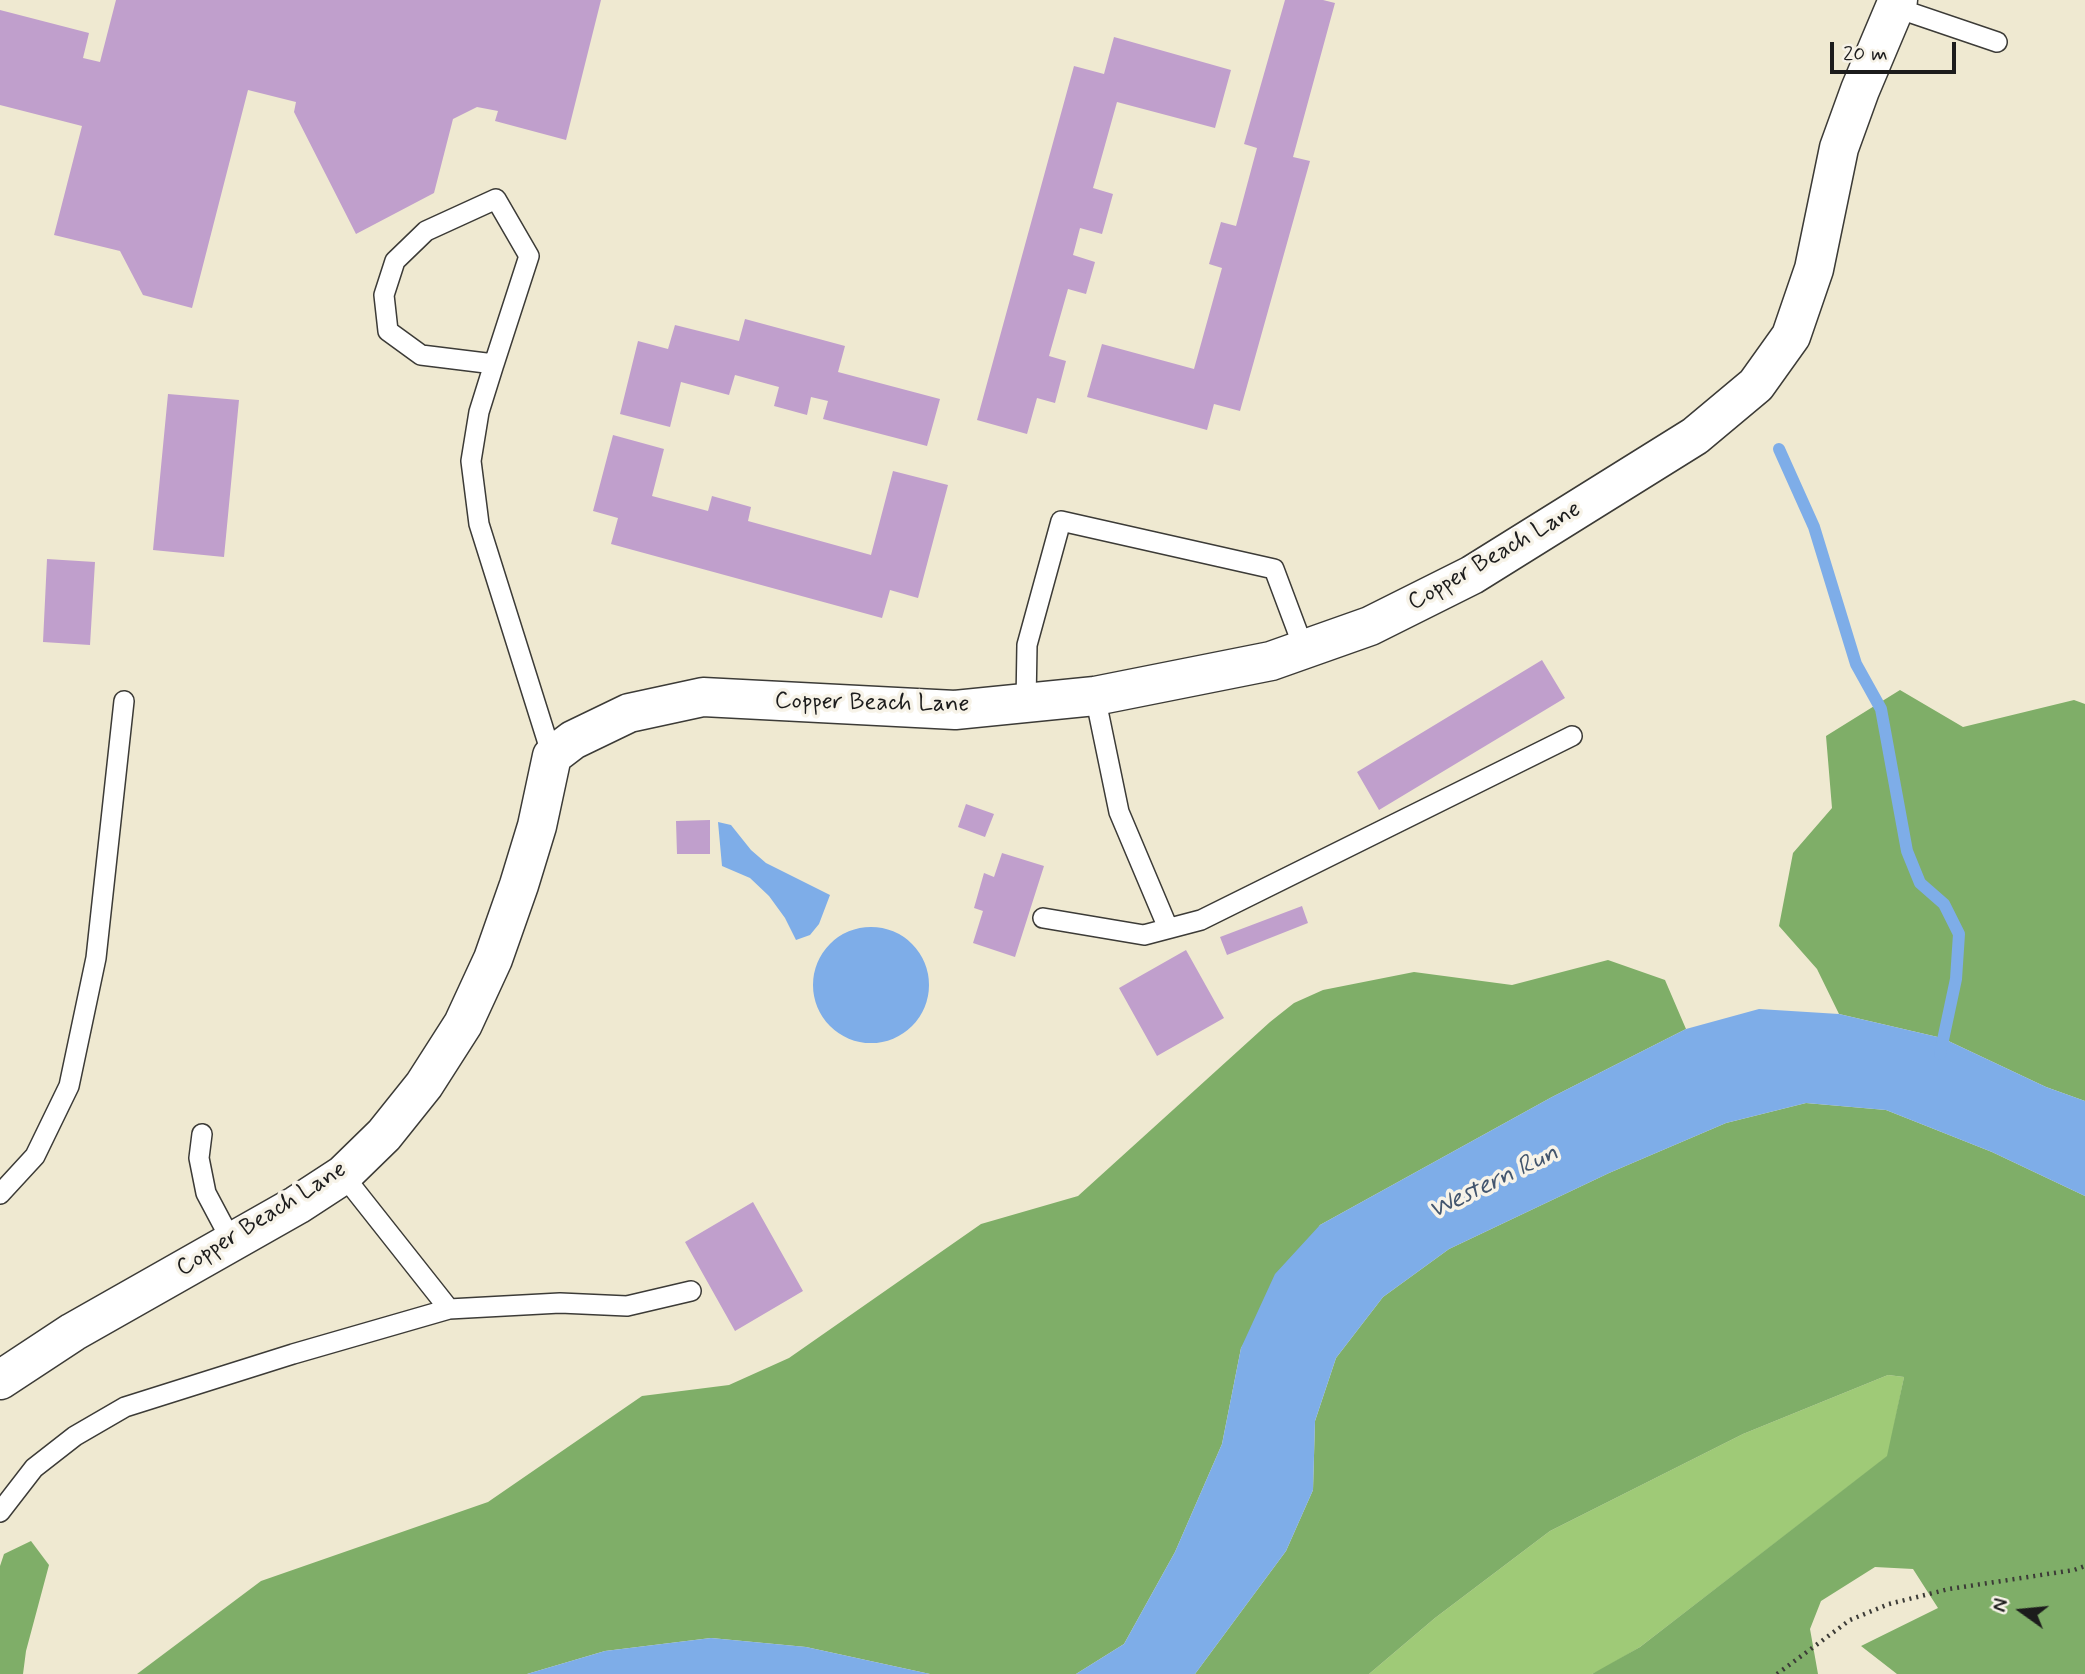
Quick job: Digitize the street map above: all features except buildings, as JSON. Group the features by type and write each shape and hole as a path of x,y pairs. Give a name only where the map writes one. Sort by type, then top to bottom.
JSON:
{"street":[{"name":"Copper Beach Lane","path":"4,1371 297,1205 343,1175 384,1135 424,1086 463,1024 493,959 519,886 537,826 552,756 573,740 629,713 703,697 955,710 1095,696 1271,661 1370,626 1472,575 1695,436 1755,385 1791,336 1814,269 1839,148 1896,3"}],"lane":[{"path":"1896,3 1997,42"},
{"path":"494,364 421,355 388,331 384,295 395,261 426,231 496,200 529,256 479,412 471,461 480,524 552,756"},
{"path":"1026,703 1027,645 1061,521 1274,569 1304,649"},
{"path":"1095,696 1119,812 1168,928"},
{"path":"0,1195 35,1156 69,1086 96,958 124,701"},
{"path":"1042,918 1144,935 1201,920 1572,736"},
{"path":"202,1134 199,1158 206,1193 232,1242"},
{"path":"343,1175 449,1309"},
{"path":"0,1512 34,1468 75,1436 125,1407 449,1309 560,1303 627,1306 691,1292"}],"path":[{"path":"1777,1674 1850,1620 1889,1604 1950,1590 2085,1566"}],"green space":[{"path":"1900,690 1963,727 2074,700 2085,704 2085,1101 2046,1087 1942,1038 1839,1014 1817,969 1779,926 1793,853 1832,808 1826,736"},
{"path":"1608,960 1665,980 1686,1029 1552,1097 1320,1225 1241,1348 1222,1444 1175,1552 1124,1644 1076,1674 930,1674 806,1647 711,1638 605,1651 527,1674 137,1674 261,1581 488,1502 642,1396 729,1385 789,1358 981,1224 1078,1196 1294,1003 1323,990 1414,972 1512,985"},
{"path":"1806,1103 1886,1110 1992,1152 2085,1196 2085,1674 1897,1674 1861,1646 1938,1608 1913,1569 1875,1567 1821,1601 1810,1629 1818,1674 1592,1674 1640,1647 1887,1456 1904,1377 1888,1375 1743,1434 1550,1531 1435,1618 1369,1674 1195,1674 1286,1551 1313,1490 1315,1421 1336,1358 1383,1297 1449,1249 1609,1173 1726,1123"},
{"path":"1888,1375 1904,1377 1888,1456 1640,1647 1601,1670 1592,1674 1369,1674 1435,1618 1550,1531 1743,1434"},
{"path":"31,1541 49,1565 26,1651 23,1674 0,1674 0,1566 4,1554"}],"water":[{"path":"718,822 731,825 751,850 766,863 830,895 819,924 810,935 796,940 785,918 769,896 750,878 722,866"},
{"path":"871,927 893,931 912,944 925,963 929,985 925,1007 912,1026 893,1039 871,1043 849,1039 830,1026 817,1007 813,985 817,963 830,944 849,931"},
{"name":"Western Run","path":"1759,1009 1839,1014 1942,1038 2046,1087 2085,1101 2085,1196 1992,1152 1886,1110 1806,1103 1726,1123 1609,1173 1449,1249 1383,1297 1336,1358 1315,1421 1313,1490 1286,1551 1195,1674 1076,1674 1124,1644 1175,1552 1222,1444 1241,1348 1275,1274 1320,1225 1552,1097 1686,1029"},
{"path":"711,1638 806,1647 930,1674 527,1674 605,1651"}],"waterway":[{"path":"1779,449 1814,527 1856,664 1881,709 1907,851 1920,883 1944,904 1959,934 1956,979 1940,1054"}]}
